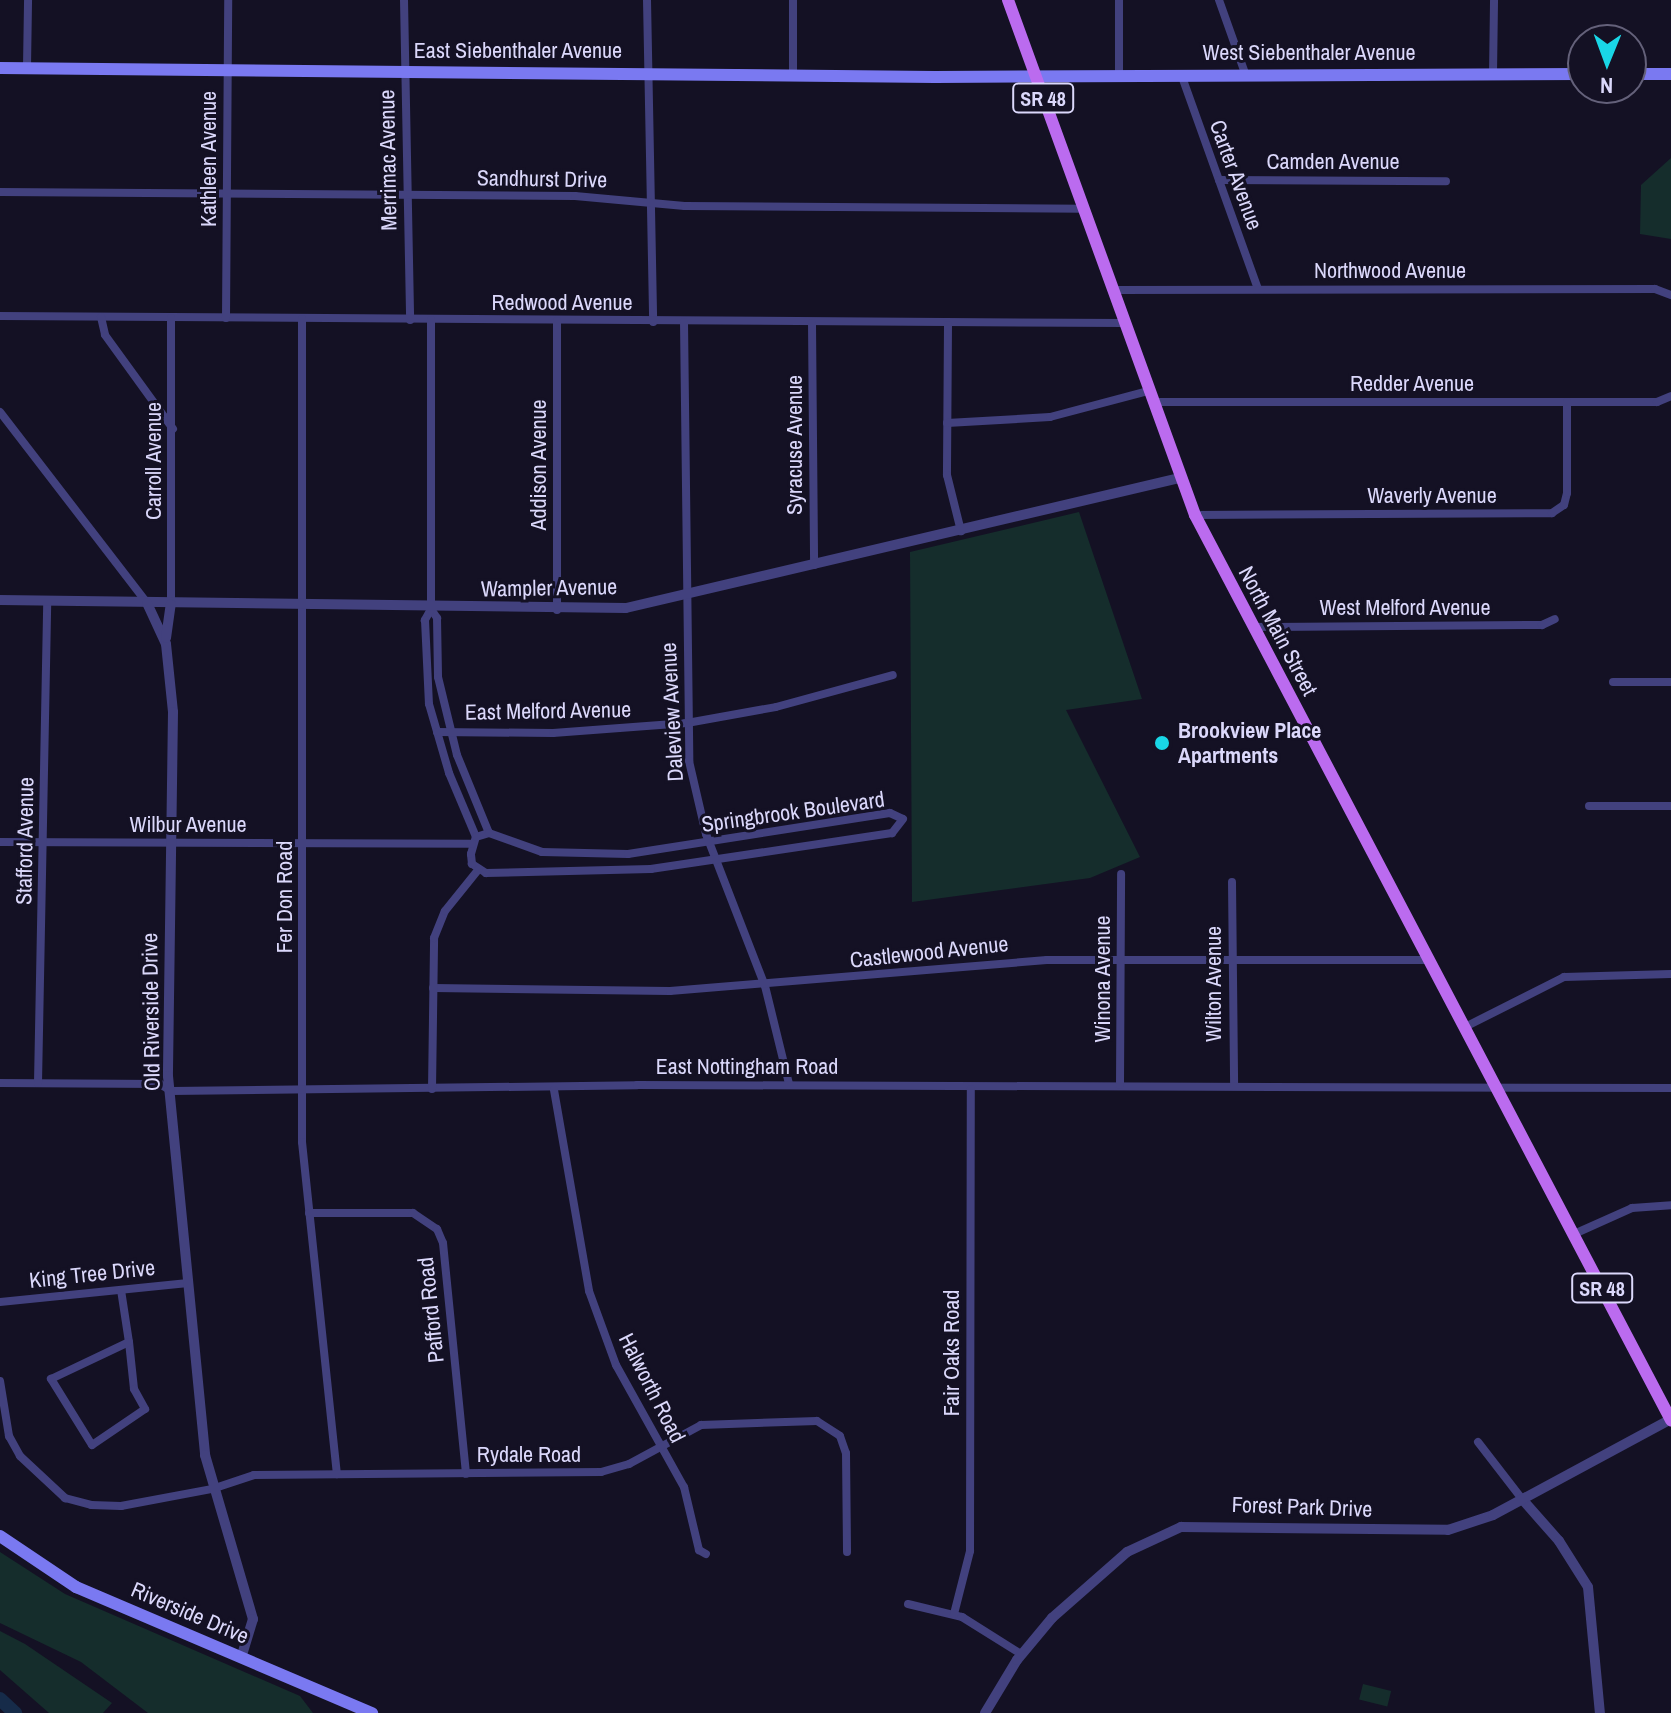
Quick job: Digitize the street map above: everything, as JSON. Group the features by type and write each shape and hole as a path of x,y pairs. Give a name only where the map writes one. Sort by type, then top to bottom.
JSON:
{"main road":[{"name":"North Main Street","path":"1008,0 1195,515 1671,1420"},
{"name":"East Siebenthaler Avenue","path":"0,68 648,71 793,76 1035,75"},
{"name":"West Siebenthaler Avenue","path":"1035,75 1567,74"},
{"path":"1647,74 1671,74"},
{"name":"Riverside Drive","path":"0,1536 76,1587 369,1712"}],"street":[{"path":"27,67 28,0"},
{"name":"Kathleen Avenue","path":"226,318 228,0"},
{"name":"Merrimac Avenue","path":"404,0 410,320"},
{"path":"647,0 653,322"},
{"path":"793,0 793,76"},
{"path":"1119,0 1119,73"},
{"path":"1219,0 1245,73"},
{"path":"1493,74 1494,0"},
{"name":"Carter Avenue","path":"1181,73 1258,289"},
{"name":"Camden Avenue","path":"1219,180 1446,181"},
{"name":"Sandhurst Drive","path":"0,192 612,196 650,204 1084,209"},
{"name":"Northwood Avenue","path":"1112,290 1669,293"},
{"name":"Redwood Avenue","path":"0,316 948,325 1124,323"},
{"path":"101,317 105,335 173,429"},
{"name":"Carroll Avenue","path":"171,318 171,604"},
{"name":"Fer Don Road","path":"302,319 303,1091 309,1213 337,1474"},
{"path":"431,320 431,609 450,730 489,833 474,840"},
{"name":"Addison Avenue","path":"557,321 557,610"},
{"name":"Daleview Avenue","path":"684,322 687,723 692,785 710,842 765,986 789,1084"},
{"name":"Syracuse Avenue","path":"812,323 814,565"},
{"path":"948,325 947,475 961,531"},
{"name":"Redder Avenue","path":"947,423 1050,417 1150,396 1567,402 1657,402 1671,396"},
{"name":"Waverly Avenue","path":"1195,515 1552,513 1564,505 1567,493 1567,402"},
{"name":"Old Riverside Drive","path":"0,412 147,603 166,644 173,712 171,1091 188,1283 212,1489 251,1602 252,1628 242,1656"},
{"name":"Wampler Avenue","path":"0,600 431,609 626,608 1180,478"},
{"name":"Stafford Avenue","path":"38,1083 47,601"},
{"path":"166,644 171,604"},
{"path":"431,609 425,620 425,676 437,732 474,840 478,870 439,923 432,950 432,1089"},
{"name":"West Melford Avenue","path":"1253,627 1542,625 1555,619"},
{"name":"East Melford Avenue","path":"437,732 553,733 687,723 776,707 893,675"},
{"path":"1613,682 1671,682"},
{"path":"1589,806 1671,806"},
{"name":"Springbrook Boulevard","path":"478,870 603,873 892,833 903,819 877,814 710,842 581,855 542,852 489,833"},
{"name":"Wilbur Avenue","path":"0,842 474,840"},
{"name":"Winona Avenue","path":"1120,1085 1121,874"},
{"name":"Wilton Avenue","path":"1232,882 1234,1086"},
{"name":"Castlewood Avenue","path":"433,988 595,992 765,986 998,963 1121,959 1234,963 1429,960"},
{"path":"1465,1027 1564,977 1671,974"},
{"name":"East Nottingham Road","path":"0,1083 160,1084 171,1091 554,1090 789,1084 971,1089 1120,1085 1671,1088"},
{"name":"Fair Oaks Road","path":"954,1614 970,1551 971,1089"},
{"name":"Halworth Road","path":"554,1090 589,1291 616,1365 684,1487 699,1550 706,1554"},
{"path":"1574,1234 1632,1208 1671,1205"},
{"name":"Pafford Road","path":"309,1213 413,1213 437,1229 443,1243 466,1474"},
{"name":"King Tree Drive","path":"0,1302 188,1283"},
{"path":"121,1290 129,1342 134,1389 145,1409 92,1445 51,1379 129,1342"},
{"name":"Rydale Road","path":"0,1381 9,1436 20,1456 65,1498 121,1506 212,1489 254,1475 601,1472 714,1422 811,1420 834,1431 846,1453 847,1552"},
{"name":"Forest Park Drive","path":"985,1713 1021,1654 1052,1618 1127,1552 1181,1527 1213,1523 1428,1533 1472,1524 1671,1420"},
{"path":"1478,1442 1559,1541 1588,1587 1600,1713"},
{"path":"908,1604 954,1614 1021,1654"}],"green space":[{"path":"1671,158 1671,239 1640,234 1641,185"},
{"path":"1079,512 1142,699 1066,710 1140,857 1090,878 912,902 910,552"},
{"path":"0,1552 65,1594 300,1696 313,1713 148,1713 81,1662 0,1623"},
{"path":"0,1631 25,1644 112,1703 103,1713 49,1713 0,1670"},
{"path":"1363,1684 1391,1691 1387,1707 1359,1700"}],"waterway":[{"path":"0,1699 15,1713"}],"place":[{"name":"Brookview Place Apartments","path":"1162,743"}]}
